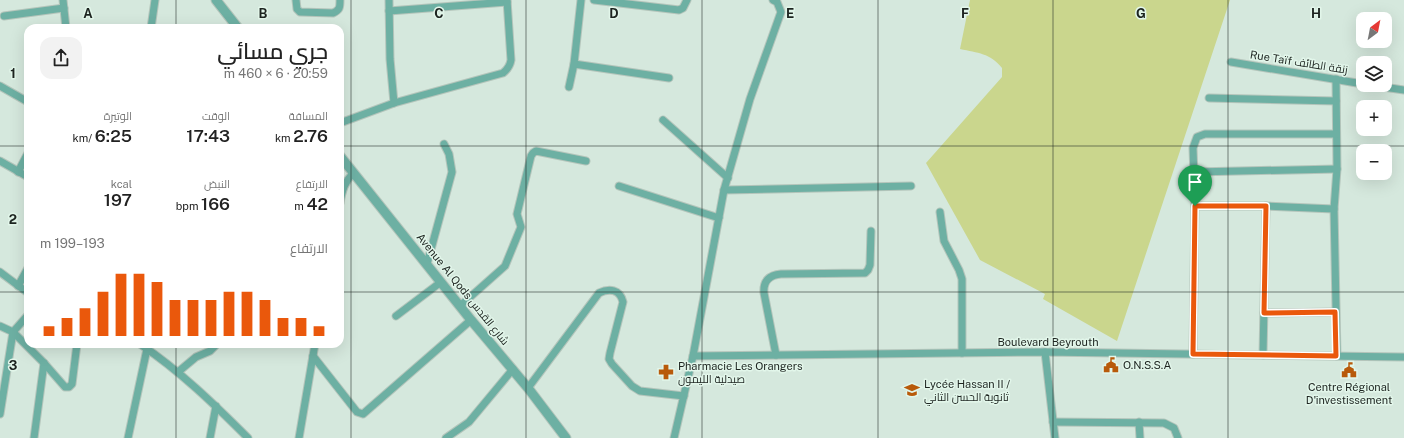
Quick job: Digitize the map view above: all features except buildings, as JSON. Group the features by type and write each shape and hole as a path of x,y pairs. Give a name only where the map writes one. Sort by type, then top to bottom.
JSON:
{"street":[{"path":"152,24 155,0"},
{"path":"216,0 235,24"},
{"path":"296,0 297,9 300,12 333,13 338,12 340,8 340,0"},
{"path":"389,0 390,59 394,104"},
{"path":"569,87 574,64 581,0"},
{"path":"594,0 679,10 683,8 687,0"},
{"path":"674,438 693,356 724,190 750,99 782,12 780,7 773,0"},
{"path":"344,122 394,104 503,73 510,67 511,60 507,1 389,11"},
{"path":"4,16 63,4 66,24"},
{"name":"Rue Taïf زنقة الطائف","path":"1231,62 1356,83"},
{"path":"574,64 669,78"},
{"path":"1336,80 1336,169 1334,209 1336,356"},
{"path":"0,86 24,100"},
{"path":"1392,88 1404,90"},
{"path":"1209,98 1336,101"},
{"path":"663,120 728,178"},
{"path":"1193,354 1195,206 1194,144 1197,137 1203,134 1336,134"},
{"path":"427,264 452,172 449,154 444,144"},
{"path":"460,306 505,266 521,227 517,214 533,153 536,151 586,161"},
{"path":"18,172 24,161"},
{"name":"Avenue Al Qods شارع القدس","path":"344,161 471,320 528,388 561,436"},
{"path":"0,162 24,176"},
{"path":"1194,172 1336,169"},
{"path":"344,186 354,173"},
{"path":"619,186 719,218"},
{"path":"724,190 911,186"},
{"path":"1195,206 1266,206 1334,209"},
{"path":"1264,355 1266,206"},
{"path":"940,212 944,241 962,279 962,353"},
{"path":"776,355 764,293 764,288 768,279 775,275 781,274 865,273 870,265 871,231"},
{"path":"0,272 24,290"},
{"path":"18,286 24,275"},
{"path":"396,316 441,282"},
{"path":"528,388 599,293 611,289 622,297 623,302 610,353 609,359 612,364 632,386 640,391 684,396"},
{"path":"1264,313 1335,312"},
{"path":"0,414 13,332 24,320"},
{"path":"313,356 357,412 363,414 471,320"},
{"path":"0,326 13,332 24,343"},
{"path":"29,348 65,387 69,387 72,382 76,348"},
{"path":"178,372 196,356 210,351 213,348"},
{"path":"299,438 314,348"},
{"path":"128,438 147,349 178,372 216,406 248,438"},
{"path":"1045,352 1055,438"},
{"name":"Boulevard Beyrouth","path":"693,356 1045,352 1404,357"},
{"path":"34,438 44,363"},
{"path":"446,438 469,422 513,370"},
{"path":"210,438 216,406"},
{"path":"1053,422 1164,422 1174,428 1178,438"},
{"path":"1139,422 1140,438"}],"green space":[{"path":"970,0 1230,0 1117,341 1043,299 1045,294 980,260 926,163 1002,77 1002,68 993,59 983,54 960,49"}],"place":[{"name":"O.N.S.S.A","path":"1111,365"},
{"name":"Centre Régional D'investissement","path":"1349,370"},
{"name":"Pharmacie Les Orangers صيدلية الليمون","path":"666,372"},
{"name":"Lycée Hassan II / ثانوية الحسن الثاني","path":"912,390"}],"route":[{"path":"1195,206 1266,206 1264,313 1335,312 1336,356 1193,354 1195,206"}]}
